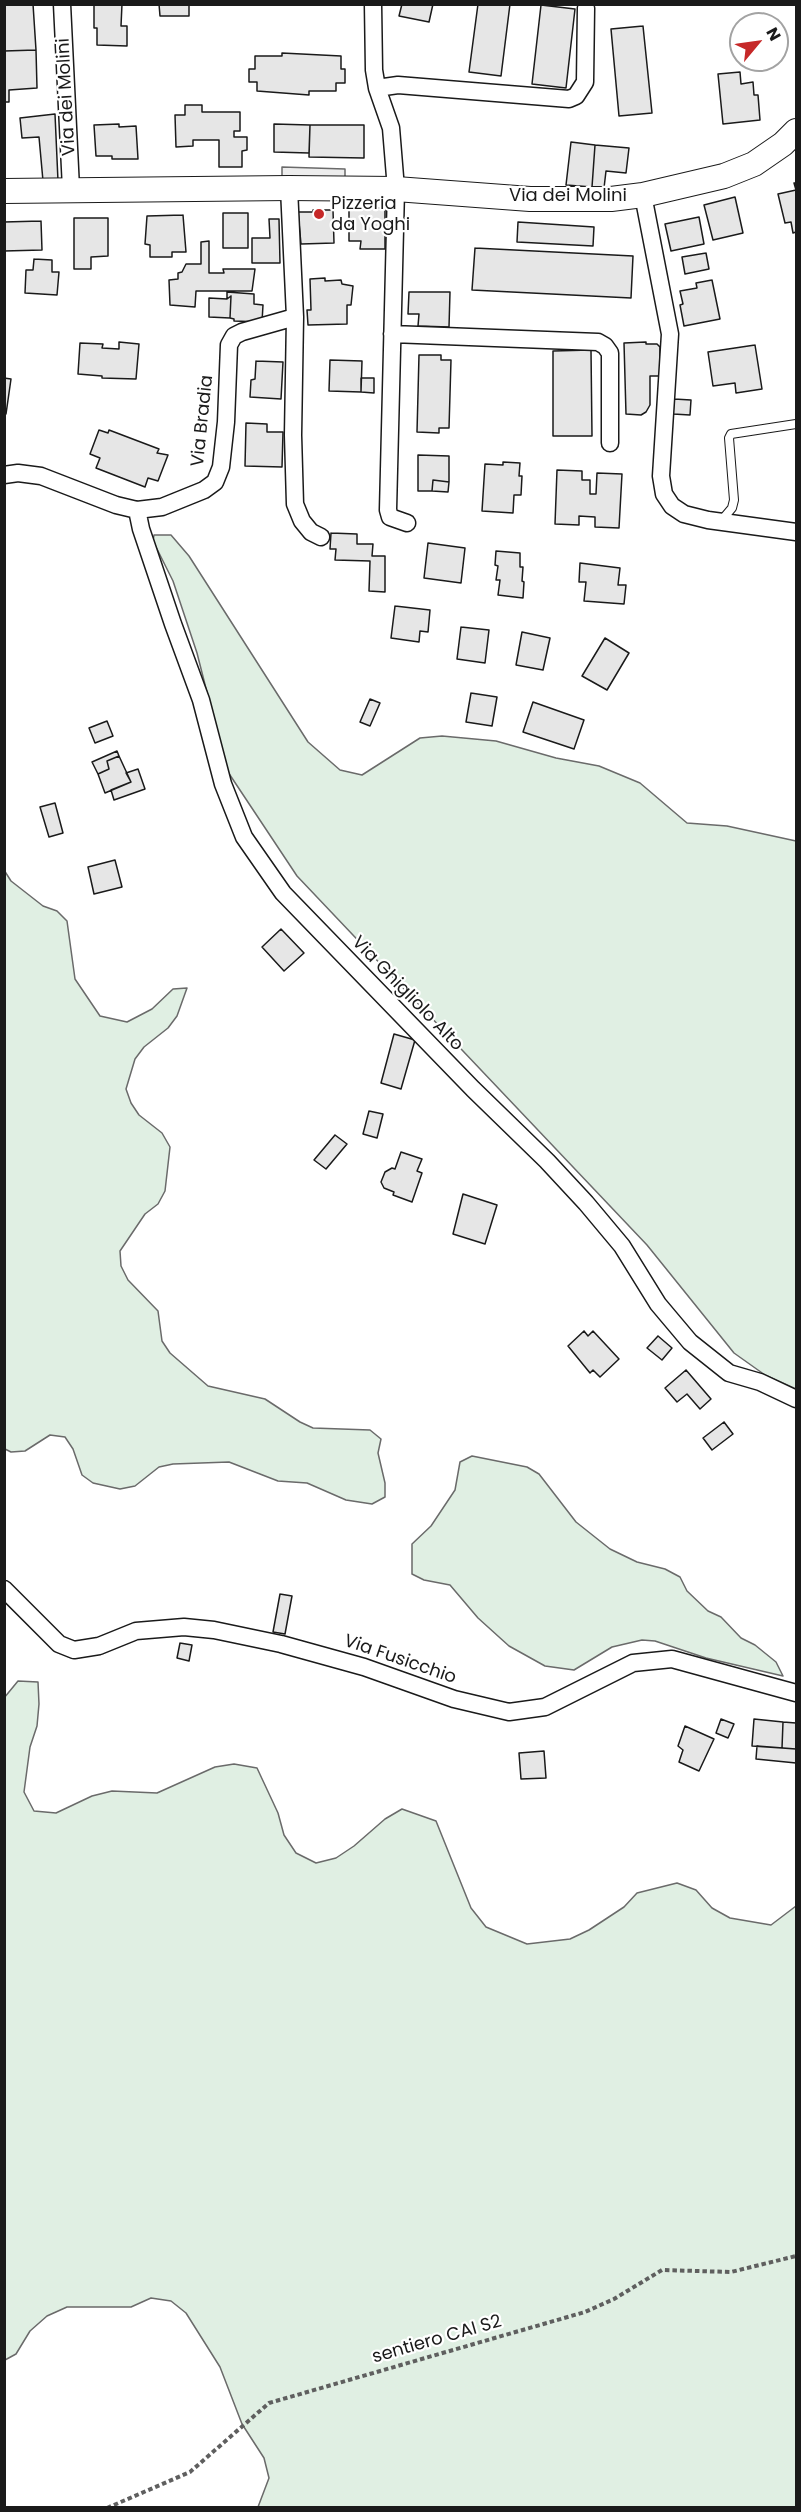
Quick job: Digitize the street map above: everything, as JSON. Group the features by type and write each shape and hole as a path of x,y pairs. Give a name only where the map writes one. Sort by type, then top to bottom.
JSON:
{"street":[{"name":"Via dei Molini","path":"62,4 71,189"},
{"path":"373,4 374,70 377,88 391,128 396,189 388,510 390,517 407,523"},
{"path":"377,88 398,85 569,99 576,96 585,82 586,8"},
{"name":"Via dei Molini","path":"4,191 396,189 530,199 611,199 643,195 724,176 754,164 783,144 796,131"},
{"path":"289,188 295,318 295,504 302,521 311,532 321,537"},
{"path":"643,195 670,334 661,476 664,494 672,506 684,514 796,532"},
{"name":"Via Bradia","path":"4,475 18,473 41,476 116,505 137,510 162,507 204,490 215,482 221,467 229,345 234,336 242,332 295,318"},
{"path":"392,334 598,342 606,346 610,353 610,443"},
{"name":"Via Ghigliolo Alto","path":"137,510 141,529 201,700 223,784 244,837 283,893 473,1089 548,1161 622,1246 658,1304 690,1342 729,1373 760,1382 796,1399"},
{"name":"Via Fusicchio","path":"4,1590 11,1594 59,1644 75,1650 99,1646 136,1631 184,1627 214,1630 281,1644 364,1667 454,1699 509,1712 545,1707 633,1663 672,1659 796,1693"}],"lane":[{"path":"721,521 732,508 734,500 729,438 731,434 735,431 796,424"}],"path":[{"name":"sentiero CAI S2","path":"107,2508 190,2472 268,2403 585,2312 614,2299 662,2270 731,2272 796,2256"}],"green space":[{"path":"154,535 171,535 189,556 308,742 340,770 362,775 420,738 442,736 496,741 556,758 599,766 640,783 687,823 727,826 796,841 796,1389 765,1375 734,1353 647,1245 297,876 220,760 215,724 197,653 173,581 153,541"},
{"path":"4,870 11,881 43,906 57,911 67,921 75,979 100,1016 127,1022 152,1009 173,989 187,988 177,1016 168,1028 144,1047 135,1059 126,1089 139,1115 162,1133 170,1147 165,1191 158,1204 145,1214 120,1251 121,1266 128,1280 158,1311 162,1341 170,1353 208,1386 265,1399 313,1428 370,1430 381,1439 378,1453 385,1483 385,1497 372,1504 346,1500 307,1483 278,1481 229,1462 173,1464 159,1467 135,1486 120,1489 93,1483 82,1475 73,1449 65,1437 50,1435 25,1451 11,1452 5,1449"},
{"path":"472,1456 527,1467 539,1474 576,1522 610,1549 637,1562 665,1569 680,1577 687,1591 708,1611 721,1617 741,1638 755,1645 776,1662 783,1676 706,1658 655,1641 642,1640 612,1647 574,1670 545,1666 509,1646 478,1618 450,1585 424,1580 412,1574 412,1544 431,1526 455,1490 460,1462"},
{"path":"18,1681 38,1682 37,1726 30,1747 24,1792 34,1811 56,1813 92,1796 112,1791 157,1793 215,1767 234,1764 257,1768 278,1813 284,1835 296,1853 316,1863 336,1858 354,1846 385,1819 402,1809 436,1821 471,1908 486,1927 527,1944 570,1939 589,1930 624,1907 637,1893 677,1883 696,1890 712,1908 730,1918 771,1925 796,1906 796,2507 258,2507 269,2478 264,2458 242,2424 220,2367 186,2313 171,2301 151,2298 131,2307 67,2307 47,2316 30,2331 16,2354 5,2360 4,1698"}],"shaded area":[{"path":"282,167 345,169 345,184 282,183"}],"building":[{"path":"4,4 33,4 36,50 4,51"},
{"path":"94,4 122,4 121,26 127,26 127,46 97,45"},
{"path":"159,4 189,4 189,16 160,16"},
{"path":"402,4 433,4 429,22 399,16"},
{"path":"478,4 510,4 501,76 469,72"},
{"path":"541,5 575,9 566,88 532,84"},
{"path":"643,26 652,113 619,116 611,29"},
{"path":"36,50 37,88 9,90 9,102 4,102 4,51"},
{"path":"282,53 341,56 341,69 345,69 345,83 336,83 336,91 309,91 309,95 257,91 257,82 249,82 249,69 255,69 255,56 282,56"},
{"path":"740,72 741,84 753,82 754,95 758,95 760,120 723,124 718,74"},
{"path":"185,105 202,105 202,112 240,112 240,131 234,131 234,137 247,137 247,150 242,151 242,167 219,167 219,140 193,140 193,146 176,147 175,115 185,115"},
{"path":"55,114 58,181 43,181 39,137 22,138 20,118"},
{"path":"119,124 119,127 136,126 138,159 112,159 112,156 96,156 94,125"},
{"path":"274,124 310,125 309,153 274,152"},
{"path":"310,125 364,125 364,158 309,157"},
{"path":"571,142 595,145 592,187 566,185"},
{"path":"595,145 629,148 626,173 606,171 604,188 592,187"},
{"path":"796,190 796,232 793,233 791,222 785,223 778,194"},
{"path":"735,197 743,233 713,240 704,205"},
{"path":"349,208 385,208 385,249 360,249 361,241 349,241"},
{"path":"313,210 333,210 334,243 301,244 298,212 313,212"},
{"path":"223,213 248,213 248,248 223,248"},
{"path":"183,215 186,252 172,252 172,257 150,257 150,245 145,244 147,216"},
{"path":"699,217 704,244 671,251 665,224"},
{"path":"74,218 108,218 108,256 91,257 91,269 74,269"},
{"path":"269,219 279,219 280,263 252,263 252,238 270,238"},
{"path":"41,221 42,250 4,251 4,222"},
{"path":"518,222 594,227 593,246 517,242"},
{"path":"209,241 209,273 224,273 223,269 255,269 252,291 196,291 195,307 170,305 169,280 178,279 178,273 182,272 186,264 201,264 201,242"},
{"path":"475,248 633,256 631,298 472,290"},
{"path":"706,253 709,269 685,274 682,257"},
{"path":"34,259 52,260 52,272 59,272 57,295 25,293 26,270 33,270"},
{"path":"325,278 325,281 341,280 342,284 353,286 351,305 347,305 347,324 308,325 307,310 311,310 310,279"},
{"path":"712,280 720,319 684,326 680,291 697,288 696,283"},
{"path":"227,292 254,294 254,304 263,305 262,322 234,321 230,318 231,296 227,299"},
{"path":"409,292 450,292 449,327 418,326 419,314 408,314"},
{"path":"231,296 230,318 209,317 209,298 227,299"},
{"path":"119,342 139,344 136,379 102,378 102,376 78,374 80,343 103,344 102,348 119,349"},
{"path":"646,342 646,344 657,344 660,347 660,376 650,376 650,405 646,412 641,415 626,414 624,343"},
{"path":"755,345 762,389 736,393 735,383 713,386 708,352"},
{"path":"591,350 592,436 553,436 553,351"},
{"path":"419,355 441,355 441,360 451,360 449,428 439,428 439,433 417,432"},
{"path":"330,360 362,361 361,392 329,391"},
{"path":"256,361 283,362 281,399 250,397 251,380 255,379"},
{"path":"4,378 11,379 6,414 4,413"},
{"path":"361,378 374,378 374,393 361,392"},
{"path":"674,399 691,400 690,415 673,414"},
{"path":"246,423 267,424 267,432 283,432 282,467 245,466"},
{"path":"99,430 108,433 109,430 159,449 157,453 168,455 158,481 148,478 145,487 96,468 100,458 90,454"},
{"path":"418,455 449,456 449,482 433,480 432,491 418,491"},
{"path":"503,462 520,463 521,495 514,495 513,513 482,511 485,464 503,465"},
{"path":"557,470 582,471 582,480 590,480 590,494 596,494 597,473 622,474 619,528 595,527 595,517 579,516 579,525 555,524"},
{"path":"433,480 449,482 448,492 432,491"},
{"path":"331,533 357,534 357,544 373,544 372,556 385,556 385,592 369,591 370,561 335,560 336,549 330,549"},
{"path":"428,543 465,548 461,583 424,578"},
{"path":"496,551 520,553 520,567 523,567 522,581 524,582 523,598 498,595 500,580 496,580 498,566 495,565"},
{"path":"580,563 620,568 618,585 626,585 624,604 584,601 586,582 579,582"},
{"path":"395,606 430,610 428,632 420,631 419,642 391,638"},
{"path":"461,627 489,630 485,663 457,659"},
{"path":"522,632 550,638 543,670 516,665"},
{"path":"605,638 629,653 607,690 582,676"},
{"path":"471,693 497,697 492,726 466,722"},
{"path":"370,699 380,703 370,726 360,722"},
{"path":"533,702 584,720 574,749 523,732"},
{"path":"107,721 113,736 95,743 89,728"},
{"path":"117,751 119,756 107,761 109,769 98,774 92,762"},
{"path":"119,756 131,782 105,793 98,774 109,769 107,761"},
{"path":"138,769 145,789 114,800 111,790 131,782 126,773"},
{"path":"55,803 63,833 49,837 40,807"},
{"path":"115,860 122,887 94,894 88,867"},
{"path":"281,929 304,953 284,971 262,947"},
{"path":"394,1034 415,1040 401,1089 381,1083"},
{"path":"369,1111 383,1114 377,1138 363,1134"},
{"path":"335,1135 347,1144 326,1169 314,1160"},
{"path":"401,1152 422,1159 417,1171 422,1173 412,1202 393,1195 394,1192 384,1188 381,1182 385,1172 392,1168 395,1169"},
{"path":"463,1194 497,1205 485,1244 453,1234"},
{"path":"584,1331 588,1336 593,1331 619,1359 600,1377 593,1370 590,1373 568,1346"},
{"path":"658,1336 672,1348 662,1360 647,1348"},
{"path":"686,1370 711,1399 700,1409 687,1394 677,1402 665,1388"},
{"path":"724,1422 733,1434 712,1450 703,1438"},
{"path":"280,1594 292,1596 285,1634 273,1632"},
{"path":"180,1643 192,1645 189,1661 177,1658"},
{"path":"721,1719 734,1724 728,1738 716,1733"},
{"path":"754,1719 783,1722 782,1748 752,1746"},
{"path":"783,1722 796,1723 796,1749 782,1748"},
{"path":"685,1726 714,1739 699,1771 679,1762 683,1750 678,1746"},
{"path":"757,1746 796,1749 796,1763 756,1759"},
{"path":"544,1751 546,1778 521,1779 519,1753"}],"place":[{"name":"Pizzeria da Yoghi","path":"319,214"}]}
